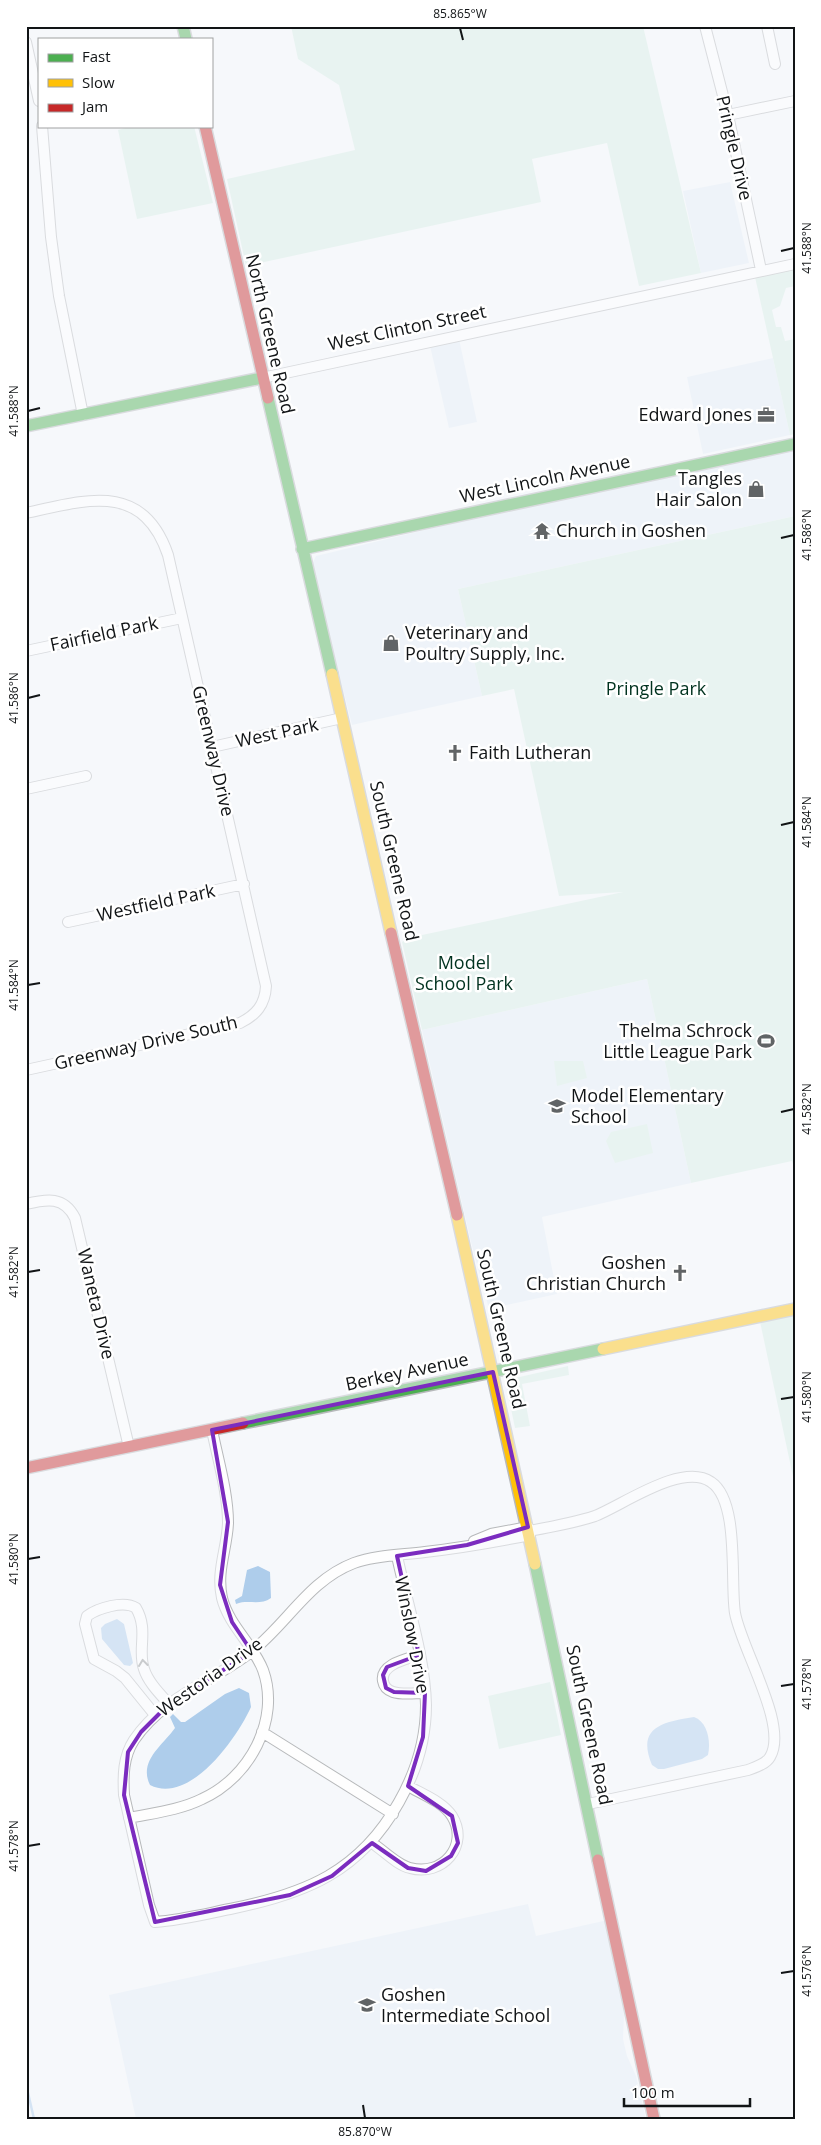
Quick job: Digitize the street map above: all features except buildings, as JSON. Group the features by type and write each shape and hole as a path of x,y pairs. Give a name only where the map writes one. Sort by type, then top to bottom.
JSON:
{"street":[{"path":"767,26 776,64"},
{"name":"Pringle Drive","path":"709,27 761,270"},
{"path":"26,42 38,96"},
{"path":"728,115 795,101"},
{"path":"42,128 51,237 59,296 83,415"},
{"name":"North Greene Road","path":"205,128 302,550"},
{"name":"West Clinton Street","path":"26,426 262,378 795,264"},
{"name":"West Lincoln Avenue","path":"302,550 795,444"},
{"name":"Greenway Drive","path":"26,513 96,499 110,500 132,507 149,520 158,530 164,542 266,986 261,1008"},
{"name":"South Greene Road","path":"302,550 529,1531 654,2119"},
{"name":"Fairfield Park","path":"26,651 182,618"},
{"name":"West Park","path":"212,747 342,718"},
{"path":"26,789 86,776"},
{"name":"Westfield Park","path":"68,922 244,884"},
{"name":"Greenway Drive South","path":"26,1070 227,1028 248,1019 261,1008"},
{"name":"Waneta Drive","path":"26,1204 47,1199 57,1200 66,1204 75,1218 129,1447"},
{"name":"Berkey Avenue","path":"26,1468 795,1309"},
{"path":"129,1818 185,1806 218,1791 232,1779 250,1758 262,1732 266,1716 267,1690 263,1670 229,1617 220,1585 221,1561 228,1522 212,1430"},
{"name":"Westoria Drive","path":"372,1843 332,1876 290,1895 174,1921 155,1922 148,1905 124,1795 124,1764 133,1742 155,1715 252,1651 282,1623 311,1590 330,1575 366,1560 493,1543 529,1531 588,1518 647,1489 688,1478 700,1478 711,1482 717,1488 722,1497 731,1531 734,1552 734,1611 742,1639 767,1699 775,1741 770,1759 760,1766 748,1770 588,1804"},
{"name":"Winslow Drive","path":"397,1556 425,1693 425,1722 414,1772 408,1786"},
{"path":"155,1715 125,1678 94,1659 85,1624 88,1616 96,1610 122,1605 136,1608 144,1639 144,1671 169,1704"},
{"path":"418,1655 387,1668 383,1675 383,1682 386,1688 394,1692 425,1693"},
{"path":"262,1732 393,1814"},
{"path":"408,1786 443,1806 452,1816 457,1828 458,1843 451,1856 441,1865 426,1871 408,1868 372,1843 393,1814 408,1786"}],"highlighted area":[{"path":"493,1372 528,1527 467,1545 397,1556 419,1655 387,1667 383,1675 386,1688 394,1692 425,1693 423,1737 408,1786 452,1816 458,1843 451,1856 426,1871 408,1868 372,1843 332,1876 290,1895 155,1922 124,1795 128,1752 141,1732 169,1704 252,1652 232,1622 220,1585 228,1522 212,1430"}],"shaded area":[{"path":"730,182 749,263 701,273 683,191"},
{"path":"459,339 477,422 449,428 430,346"},
{"path":"773,358 790,435 703,454 687,377"},
{"path":"795,450 795,516 458,589 482,696 352,725 312,568 316,556 529,505"},
{"name":"Model Elementary School","path":"647,979 691,1183 542,1217 557,1294 489,1309 471,1242 422,1030"},
{"name":"Goshen Intermediate School","path":"528,1904 536,1936 608,1920 624,2015 623,2039 627,2056 636,2076 646,2119 136,2119 109,1995"}],"green space":[{"path":"291,26 643,26 701,273 639,286 607,143 532,159 541,202 246,266 227,179 355,150 339,85 298,59"},
{"path":"125,128 194,128 213,203 137,219 118,130"},
{"path":"795,268 795,286 786,288 780,306 772,310 776,327 781,327 785,341 795,339 795,434 790,435 755,277"},
{"name":"Pringle Park","path":"795,516 795,1171 792,1161 691,1183 647,979 422,1030 402,942 408,938 623,892 559,896 514,689 482,696 458,589"},
{"path":"554,1061 583,1061 587,1078 557,1086"},
{"path":"647,1124 653,1153 615,1163 606,1141 611,1132"},
{"path":"795,1309 795,1486 759,1317"},
{"path":"568,1366 569,1375 522,1384 530,1426 515,1428 507,1389 508,1382 515,1378"},
{"path":"550,1682 561,1735 499,1749 488,1696"}],"water":[{"path":"258,1566 270,1572 271,1598 263,1602 236,1604 235,1600 242,1596 247,1570"},
{"path":"117,1619 124,1624 133,1663 130,1666 124,1665 102,1639 101,1628 105,1624"},
{"path":"239,1688 249,1693 251,1707 235,1735 223,1751 196,1777 181,1786 165,1789 150,1785 147,1776 149,1761 175,1728 170,1717 173,1714 181,1722 185,1722 225,1694"},
{"path":"694,1717 703,1723 707,1733 708,1755 702,1759 664,1769 658,1769 652,1765 647,1742 650,1734 663,1724"}],"waterway":[{"path":"26,2084 34,2119"}],"traffic: fast":[{"path":"183,26 186,38"},
{"path":"26,426 262,378"},
{"path":"268,398 332,674"},
{"path":"302,549 795,444"},
{"path":"243,1423 603,1349"},
{"path":"535,1564 598,1860"}],"traffic: slow":[{"path":"332,674 391,933"},
{"path":"457,1215 535,1564"},
{"path":"603,1349 795,1309"}],"traffic: jam":[{"path":"205,128 268,398"},
{"path":"391,933 457,1215"},
{"path":"26,1468 243,1423"},
{"path":"598,1860 654,2119"}],"place":[{"name":"Edward Jones","path":"766,415"},
{"name":"Tangles Hair Salon","path":"756,489"},
{"name":"Church in Goshen","path":"542,531"},
{"name":"Veterinary and Poultry Supply, Inc.","path":"391,643"},
{"name":"Faith Lutheran","path":"455,753"},
{"name":"Thelma Schrock Little League Park","path":"766,1041"},
{"name":"Model Elementary School","path":"557,1106"},
{"name":"Goshen Christian Church","path":"680,1273"},
{"name":"Goshen Intermediate School","path":"367,2005"}],"park label":[{"name":"Model School Park","path":"464,973"}]}
